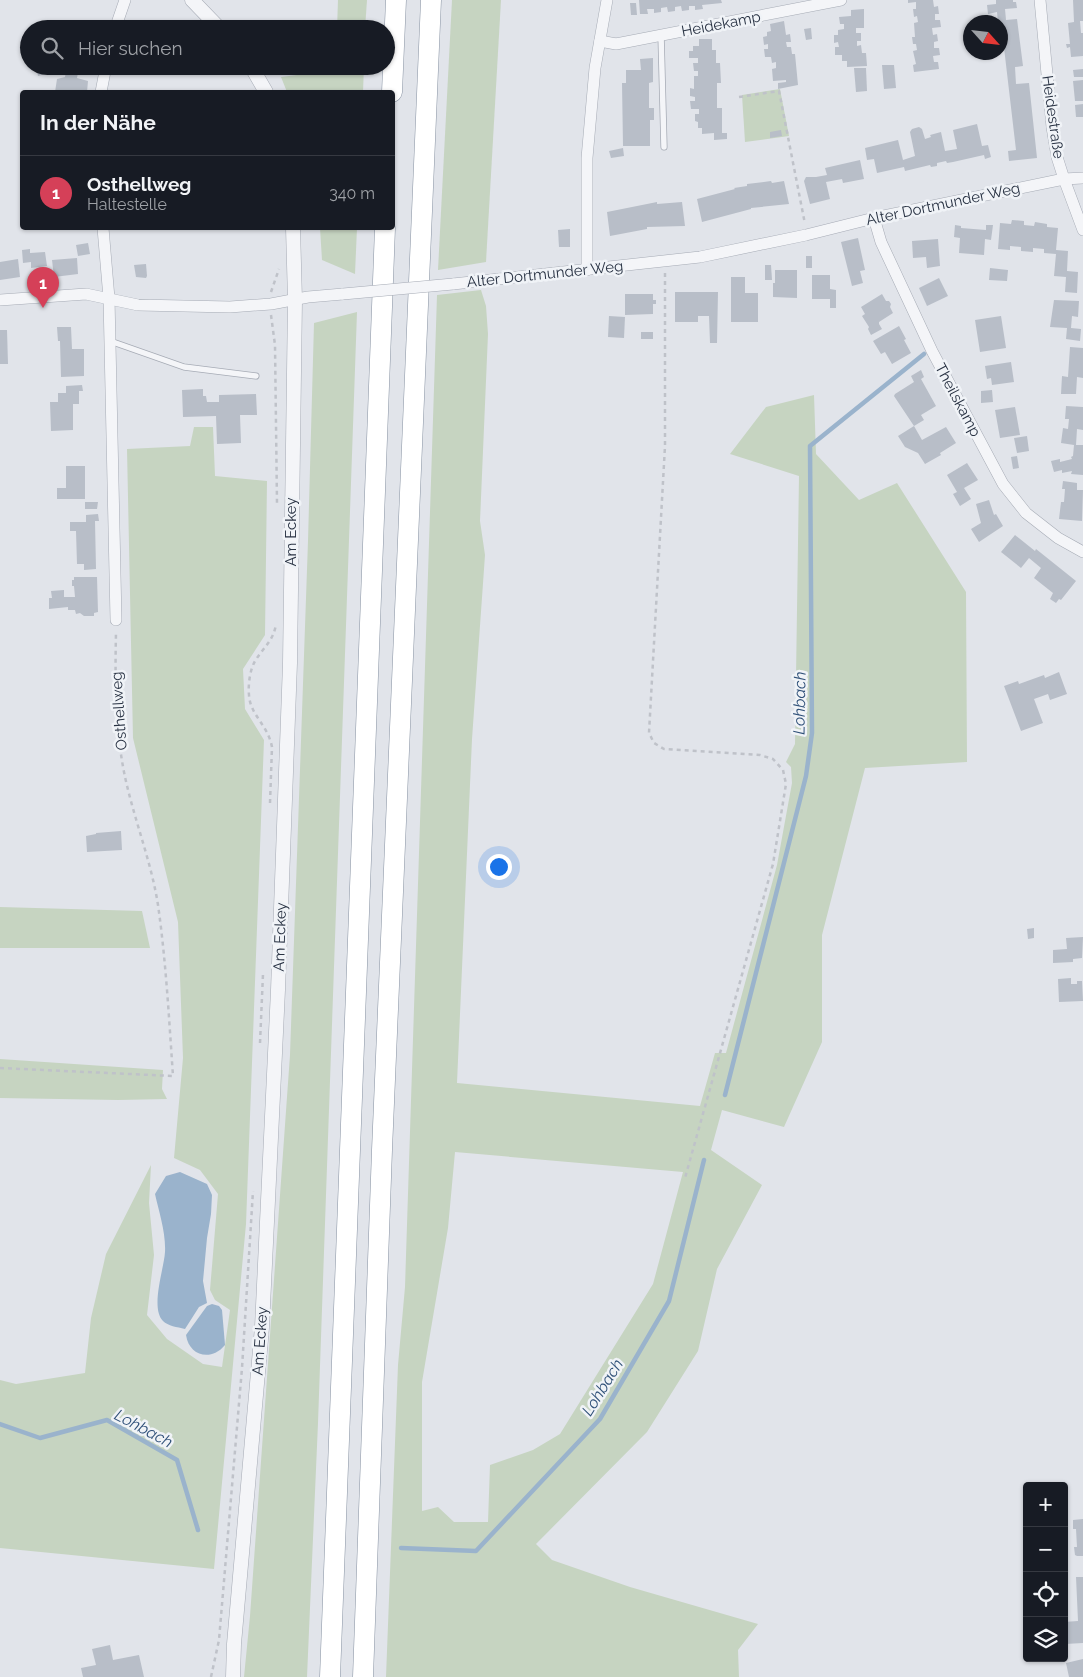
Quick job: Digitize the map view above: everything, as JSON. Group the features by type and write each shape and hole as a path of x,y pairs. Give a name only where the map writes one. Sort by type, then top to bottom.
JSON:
{"highway":[{"path":"395,23 396,0"},
{"path":"363,1677 382,1150 431,0"},
{"path":"392,90 393,75"},
{"path":"330,1677 385,230"}],"street":[{"path":"118,20 125,0"},
{"path":"192,0 211,20"},
{"path":"587,270 587,158 595,68 607,0"},
{"name":"Heidekamp","path":"600,41 616,44 841,0"},
{"name":"Heidestraße","path":"1040,0 1052,127 1064,179 1083,230"},
{"path":"101,90 104,75"},
{"path":"256,75 265,90"},
{"name":"Alter Dortmunder Weg","path":"0,300 86,294 138,305 230,307 665,262 700,257 806,235 874,218 1064,179 1083,178"},
{"name":"Theilskamp","path":"874,218 881,242 932,352 1003,484 1026,513 1058,538 1083,552"},
{"path":"103,230 109,298 116,620"},
{"name":"Am Eckey","path":"233,1677 234,1644 262,1327 278,990 290,664 293,230"},
{"name":"Am Eckey","path":"224,1677 234,1644"}],"lane":[{"path":"661,35 664,147"},
{"path":"110,341 184,367 256,376"}],"path":[{"path":"739,97 779,91 804,224"},
{"path":"665,262 665,446 649,733 654,743 664,749 760,755 773,759 783,770 786,784 773,864 685,1178"},
{"path":"277,505 275,345 271,288 279,272 279,263"},
{"name":"Osthellweg","path":"0,1068 173,1076 158,904 124,772 117,724 116,620"},
{"path":"270,807 272,747 266,729 250,704 249,684 255,662 275,633 276,624"},
{"path":"260,1043 264,966"},
{"path":"211,1677 219,1640 242,1368 254,1186"}],"green space":[{"path":"338,0 367,0 366,20 337,20"},
{"path":"452,0 501,0 486,262 438,270"},
{"path":"297,75 364,75 363,90 286,90 281,77"},
{"path":"780,89 789,136 745,142 742,95"},
{"path":"320,230 357,230 355,274 322,260"},
{"path":"481,290 486,306 488,334 480,521 485,555 472,739 457,1083 700,1106 715,1053 726,1053 777,865 792,783 791,767 786,762 795,744 799,476 730,454 766,407 814,395 816,454 859,500 897,483 966,592 967,762 865,768 822,935 822,1042 784,1127 722,1110 711,1150 762,1185 717,1269 698,1351 647,1432 536,1544 552,1560 630,1587 758,1624 738,1650 739,1677 386,1677 398,1365 405,1287 437,295","holes":["455,1152 683,1172 653,1284 560,1434 533,1450 490,1465 488,1522 454,1522 438,1507 422,1511 422,1382 448,1228"]},
{"path":"357,312 318,1423 307,1677 244,1677 290,1055 314,323"},
{"path":"194,427 213,427 215,476 267,481 265,635 243,669 245,709 264,740 246,1224 214,1569 0,1548 0,1380 16,1384 85,1373 91,1318 106,1254 151,1165 149,1203 154,1255 147,1315 167,1339 203,1364 222,1367 230,1310 215,1300 210,1290 218,1194 200,1170 174,1158 183,1058 178,922 133,738 127,449 190,446"},
{"path":"0,907 142,911 150,948 0,948"},
{"path":"0,1059 163,1070 162,1089 167,1099 0,1098"}],"water":[{"path":"180,1172 207,1184 212,1195 203,1281 207,1303 199,1307 185,1329 165,1323 159,1315 158,1307 165,1245 155,1194 166,1176"},
{"path":"212,1304 219,1306 222,1310 225,1345 213,1354 207,1355 196,1352 191,1348 186,1335 207,1306"}],"building":[{"path":"639,0 721,0 722,3 702,5 703,9 695,10 695,6 689,6 689,10 682,11 681,6 675,7 675,11 668,12 667,7 661,8 661,12 654,13 654,9 647,9 648,14 640,14"},
{"path":"908,0 933,0 934,7 938,6 939,14 935,14 935,20 940,20 941,27 932,28 933,35 937,34 938,41 934,42 934,48 939,48 940,55 933,56 934,62 938,62 939,69 914,72 913,65 916,64 913,51 917,50 916,44 913,44 912,37 915,37 914,23 918,22 917,16 914,17 913,9 916,9 916,2 908,3"},
{"path":"996,0 1013,0 1013,2 1016,2 1017,8 1005,9 1006,15 997,15 997,12 988,14 987,5 996,4"},
{"path":"1073,0 1083,0 1083,21 1080,21 1081,33 1083,33 1083,56 1071,57 1070,47 1067,48 1066,44 1070,44 1068,23 1074,22"},
{"path":"630,3 636,3 637,15 631,15"},
{"path":"864,9 864,28 856,28 856,33 861,33 861,41 857,41 857,46 861,45 862,53 866,53 867,66 847,67 847,61 842,61 842,55 835,55 835,47 839,47 838,42 834,43 834,35 838,35 838,30 844,29 844,24 840,24 839,17 851,16 851,10"},
{"path":"1017,19 1023,66 1015,67 1016,84 1029,83 1037,158 1009,161 1008,151 1016,150 1005,60 1008,60 1008,20"},
{"path":"784,21 786,35 790,34 791,42 786,42 787,47 791,47 792,54 795,54 798,85 778,89 778,83 786,82 786,80 773,81 772,69 776,68 776,62 772,63 771,57 765,57 764,49 768,49 768,44 764,45 763,37 767,36 767,32 771,31 770,24"},
{"path":"811,28 812,39 806,40 804,29"},
{"path":"699,39 712,39 712,50 716,50 716,63 720,63 721,83 717,83 717,108 722,108 722,133 727,133 727,139 714,140 714,133 702,134 702,128 698,128 698,122 695,121 695,114 699,114 699,109 691,109 690,101 695,101 695,97 690,96 690,88 694,89 694,76 698,76 698,71 694,71 693,63 698,63 698,58 689,58 689,51 693,51 693,46 699,46"},
{"path":"653,58 653,82 649,83 649,108 654,108 654,120 650,120 650,146 623,146 622,83 626,83 626,70 641,70 640,59"},
{"path":"882,65 894,65 896,88 884,89"},
{"path":"854,68 866,68 867,91 856,92"},
{"path":"1083,69 1083,77 1074,77 1073,70"},
{"path":"65,75 78,75 77,78 88,81 87,90 55,90 57,79 65,77"},
{"path":"1083,80 1083,101 1075,101 1073,81"},
{"path":"1083,104 1083,117 1076,117 1075,105"},
{"path":"977,124 982,146 988,145 991,157 985,159 984,155 953,162 937,163 937,166 931,167 930,165 905,171 904,167 877,173 874,159 867,160 865,148 898,140 903,160 915,156 910,132 912,129 919,127 922,129 925,139 931,137 930,135 941,132 945,151 957,149 953,130"},
{"path":"781,130 782,136 770,138 770,132"},
{"path":"623,148 624,156 611,158 609,151"},
{"path":"860,160 864,179 843,183 842,179 826,182 830,199 810,204 804,181 806,177 827,175 825,168"},
{"path":"771,181 772,183 784,181 789,204 751,208 702,222 697,199 747,186 747,184"},
{"path":"657,202 657,204 682,202 685,226 647,227 647,229 610,236 607,212"},
{"path":"1012,220 1024,221 1024,225 1034,226 1035,222 1047,224 1047,227 1058,228 1056,250 1068,251 1067,271 1078,272 1077,293 1065,292 1066,277 1054,276 1056,254 1044,253 1044,249 1033,248 1033,252 1021,251 1021,247 1010,246 1010,250 998,249 1000,223 1011,224"},
{"path":"955,225 961,226 961,228 986,230 986,225 993,225 991,240 985,239 984,255 959,253 960,238 954,237"},
{"path":"570,229 570,247 559,247 558,230"},
{"path":"858,238 865,270 860,271 863,283 852,286 841,242"},
{"path":"938,239 940,266 927,268 926,257 913,258 912,241"},
{"path":"88,243 90,254 78,256 76,245"},
{"path":"30,249 30,253 45,252 47,266 31,268 31,262 23,263 22,250"},
{"path":"806,256 812,256 812,268 806,268"},
{"path":"77,258 78,274 54,277 52,260"},
{"path":"18,259 20,277 0,280 0,262"},
{"path":"146,264 146,278 136,277 134,265"},
{"path":"765,265 771,265 772,280 765,280"},
{"path":"990,268 1008,270 1007,281 989,280"},
{"path":"775,270 797,270 797,298 773,297"},
{"path":"812,275 830,275 830,289 836,290 836,308 830,308 830,299 812,299"},
{"path":"731,277 745,277 745,293 758,293 758,322 731,322"},
{"path":"939,278 948,296 927,306 919,288"},
{"path":"675,292 718,292 717,343 710,343 709,316 698,316 698,322 675,322"},
{"path":"625,294 653,294 653,300 656,300 656,304 653,304 653,314 625,315"},
{"path":"882,294 886,301 889,301 891,304 890,307 893,313 879,322 882,329 871,335 869,327 862,316 865,314 861,307"},
{"path":"1054,300 1079,301 1078,317 1072,316 1071,328 1081,329 1080,341 1066,339 1067,328 1050,327"},
{"path":"609,316 625,317 624,338 608,337"},
{"path":"1001,316 1006,348 980,352 975,320"},
{"path":"899,326 911,353 892,364 885,352 881,354 873,341"},
{"path":"57,327 71,327 72,349 84,349 84,376 61,377 60,341 58,341"},
{"path":"0,330 7,330 8,364 0,364"},
{"path":"641,332 653,332 653,339 641,339"},
{"path":"1070,347 1083,348 1083,378 1077,377 1076,394 1061,394 1062,376 1068,377"},
{"path":"1011,362 1014,382 992,385 991,378 987,379 985,366"},
{"path":"921,370 924,377 921,379 936,406 921,415 924,420 914,426 894,396 914,382 911,376"},
{"path":"82,385 83,391 79,391 79,404 73,404 73,430 51,431 50,402 58,402 58,393 66,393 66,386"},
{"path":"203,389 203,396 206,396 207,402 219,402 219,395 256,394 257,415 240,415 241,443 217,444 216,416 183,417 182,390"},
{"path":"992,390 993,402 981,403 981,391"},
{"path":"1066,406 1083,407 1083,430 1077,429 1076,445 1083,445 1083,475 1071,474 1072,471 1062,473 1062,470 1054,472 1051,461 1060,459 1060,462 1072,459 1071,457 1073,456 1074,445 1061,443 1063,428 1068,429 1069,419 1065,419"},
{"path":"1015,407 1020,435 1000,438 995,410"},
{"path":"914,426 922,440 946,427 956,443 940,453 941,455 925,464 918,453 905,447 898,436"},
{"path":"1027,436 1029,451 1017,453 1014,438"},
{"path":"1017,456 1019,468 1013,469 1011,457"},
{"path":"967,463 978,480 964,488 971,499 960,506 953,494 957,492 947,475"},
{"path":"66,466 85,466 85,499 57,499 57,488 66,488"},
{"path":"1063,481 1077,483 1077,490 1083,490 1082,521 1059,519 1061,502 1064,502 1065,489 1062,489"},
{"path":"989,500 994,515 996,514 1003,526 979,542 971,529 981,523 976,504"},
{"path":"85,502 98,502 97,509 85,509"},
{"path":"98,514 99,521 95,521 96,569 84,570 84,564 77,564 76,531 70,531 70,522 86,522 86,515"},
{"path":"1015,535 1076,581 1061,600 1059,599 1056,603 1050,599 1053,593 1034,578 1041,568 1029,558 1021,568 1001,552"},
{"path":"74,577 97,577 98,612 94,613 94,616 76,614 75,610 68,610 68,607 49,609 49,598 52,598 51,591 64,590 64,597 75,597 74,586 72,586"},
{"path":"1059,672 1067,694 1050,700 1048,694 1034,699 1043,723 1021,731 1004,686 1018,681 1019,684 1044,675 1045,678"},
{"path":"121,831 122,850 87,852 86,836 96,833"},
{"path":"1034,928 1034,938 1028,939 1027,929"},
{"path":"1083,937 1082,958 1073,959 1073,962 1053,963 1053,950 1067,949 1066,938"},
{"path":"1071,978 1071,984 1077,984 1077,981 1082,981 1083,1001 1059,1002 1058,979"},
{"path":"1083,1519 1083,1556 1077,1556 1075,1555 1074,1547 1077,1547 1076,1529 1073,1529 1073,1520"},
{"path":"1076,1577 1083,1577 1083,1643 1068,1644 1068,1622 1078,1621"},
{"path":"110,1645 113,1660 139,1655 144,1677 83,1677 81,1668 96,1665 92,1649"},
{"path":"1083,1659 1083,1677 1069,1677 1066,1663"}],"waterway":[{"name":"Lohbach","path":"725,1095 806,776 812,733 810,446 924,354"},
{"name":"Lohbach","path":"401,1548 476,1551 600,1419 669,1301 704,1160"},
{"name":"Lohbach","path":"0,1424 40,1438 107,1420 177,1460 198,1530"}],"place":[{"name":"Osthellweg","path":"43,308"}]}
